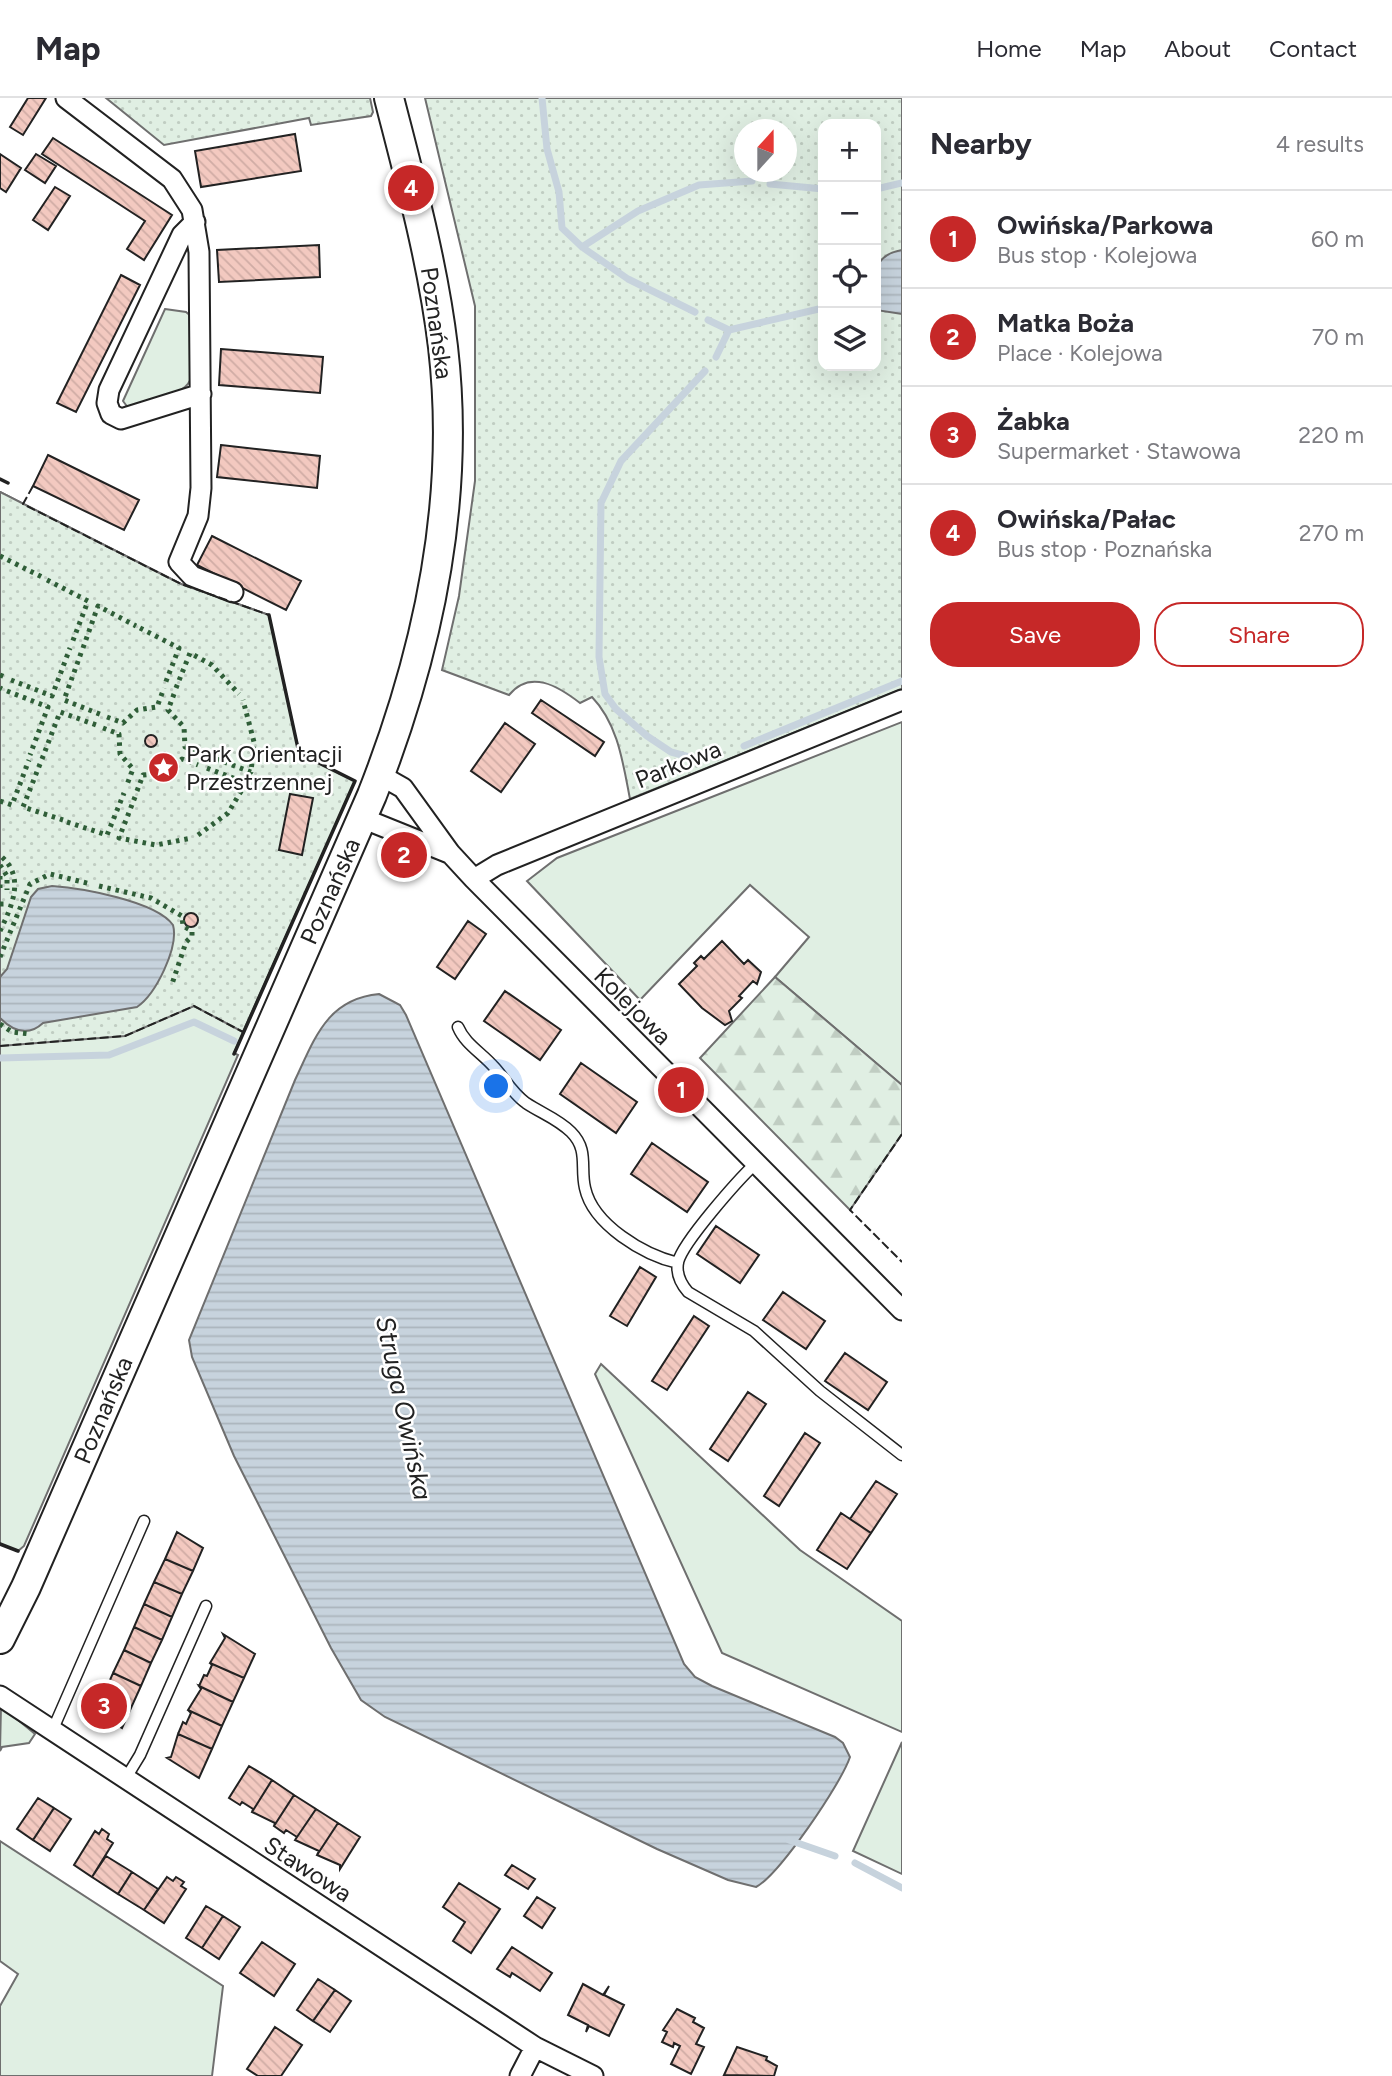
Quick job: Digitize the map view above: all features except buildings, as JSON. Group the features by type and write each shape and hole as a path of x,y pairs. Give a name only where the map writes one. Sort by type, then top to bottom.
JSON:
{"main road":[{"name":"Poznańska","path":"0,1639 26,1587 362,818 380,775 409,686 432,593 442,527 447,434 445,368 436,304 389,98"}],"street":[{"path":"66,98 172,179 188,201 200,251 200,507 179,562 192,576 233,592"},
{"path":"195,222 182,235 109,390 107,403 111,414 121,419 201,394"},
{"name":"Parkowa","path":"474,879 496,865 902,700"},
{"name":"Kolejowa","path":"380,775 402,788 450,853 474,879 902,1310"},
{"name":"Kolejowa","path":"362,818 450,853"},
{"name":"Stawowa","path":"0,1696 535,2047 593,2076"},
{"path":"520,2076 535,2047"}],"lane":[{"path":"458,1027 518,1097 561,1123 577,1138 584,1153 586,1192 602,1217 637,1246 660,1259 678,1263"},
{"path":"755,1164 729,1191 678,1263 678,1276 688,1292 754,1331 820,1391 902,1455"},
{"path":"54,1729 144,1521"},
{"path":"126,1778 140,1755 206,1606"}],"green space":[{"path":"106,98 370,98 373,112 371,116 311,125 309,118 164,145"},
{"path":"425,98 902,98 902,689 630,799 614,732 592,697 580,703 553,686 535,682 517,687 509,695 442,670 459,596 475,481 475,306"},
{"path":"165,309 186,312 192,317 193,360 189,382 170,395 129,409 123,401"},
{"name":"Park Orientacji Przestrzennej","path":"0,492 181,584 269,615 299,753 355,781 234,1053 238,1055 24,1546 18,1551 0,1544"},
{"name":"Park Orientacji Przestrzennej","path":"0,492 181,584 269,615 299,753 355,781 243,1032 194,1006 125,1036 0,1046"},
{"path":"902,722 902,1085 775,977 809,937 750,885 640,1000 527,881 557,858"},
{"path":"775,977 902,1085 902,1134 850,1210 700,1058"},
{"path":"601,1364 800,1550 902,1621 902,1732 722,1653 595,1374"},
{"path":"1,1706 35,1734 29,1743 2,1747 0,1751"},
{"path":"902,1742 902,1874 853,1851"},
{"path":"0,1841 223,1986 212,2076 0,2076 0,2006 18,1974 0,1961"}],"water":[{"path":"902,250 902,314 881,311 881,260 891,253"},
{"path":"52,886 117,897 151,909 173,925 173,945 158,981 137,1007 43,1023 32,1030 21,1031 0,1018 0,977 7,969 31,897 38,889"},
{"path":"379,994 400,1005 406,1015 684,1664 695,1677 712,1686 835,1737 843,1743 850,1757 835,1787 808,1828 779,1865 756,1887 728,1880 657,1849 385,1717 361,1700 331,1648 234,1456 192,1357 189,1340 309,1050 335,1012 361,997"}],"waterway":[{"path":"542,98 547,149 559,192 562,228 582,247 628,279 695,312"},
{"path":"582,247 638,211 699,185 739,182"},
{"path":"881,188 902,183"},
{"path":"770,184 818,189"},
{"path":"708,320 729,330 818,309"},
{"path":"716,357 729,330"},
{"path":"705,371 621,461 601,503 599,657 605,694 616,709 647,736 671,752 693,758 719,756"},
{"path":"744,746 902,681"},
{"name":"Struga Owińska","path":"0,1058 109,1055 194,1022 234,1041"},
{"name":"Struga Owińska","path":"789,1840 835,1856"},
{"name":"Struga Owińska","path":"855,1863 902,1888"}],"hedge":[{"path":"0,556 42,577"},
{"path":"47,580 88,601 72,643"},
{"path":"83,648 98,606 136,626"},
{"path":"140,628 179,648 165,684"},
{"path":"11,680 52,696 70,648"},
{"path":"81,653 64,700 102,715"},
{"path":"176,688 190,653 212,665 239,694"},
{"path":"0,675 5,677"},
{"path":"107,717 123,723 137,710 157,707 164,688"},
{"path":"7,691 48,707 30,755"},
{"path":"174,694 168,710 184,727 185,747 202,753"},
{"path":"208,756 251,772 254,742 243,700"},
{"path":"42,759 60,712 99,726"},
{"path":"103,728 119,734 120,754 133,769 126,787"},
{"path":"137,791 143,775 164,773 182,759 198,765"},
{"path":"0,801 12,805 29,760"},
{"path":"40,764 23,807 63,820"},
{"path":"198,835 228,813 246,783 204,767"},
{"path":"67,822 107,835 124,793"},
{"path":"135,797 119,838 156,845 192,838"},
{"path":"0,931 9,912 15,883 9,865 2,857"},
{"path":"0,865 7,876 7,890"},
{"path":"0,957 30,884 50,874 91,884"},
{"path":"0,876 0,890"},
{"path":"99,886 151,898 182,916 183,926 192,931 192,936 186,942 172,984"},
{"path":"0,1024 12,1032 30,1034"}],"fence":[{"path":"33,486 23,504 181,584 269,615"},
{"path":"0,1046 125,1036 194,1006 243,1032"},
{"path":"902,1134 850,1210 902,1262"}],"wall":[{"path":"0,479 8,483"},
{"path":"234,1054 355,781 299,753 269,615"},
{"path":"0,1544 18,1551"}],"place":[{"name":"Owińska/Pałac","path":"411,188"},
{"name":"Park Orientacji Przestrzennej","path":"163,767"},
{"name":"Matka Boża","path":"404,855"},
{"name":"Owińska/Parkowa","path":"681,1090"},
{"name":"Żabka","path":"104,1706"}]}
